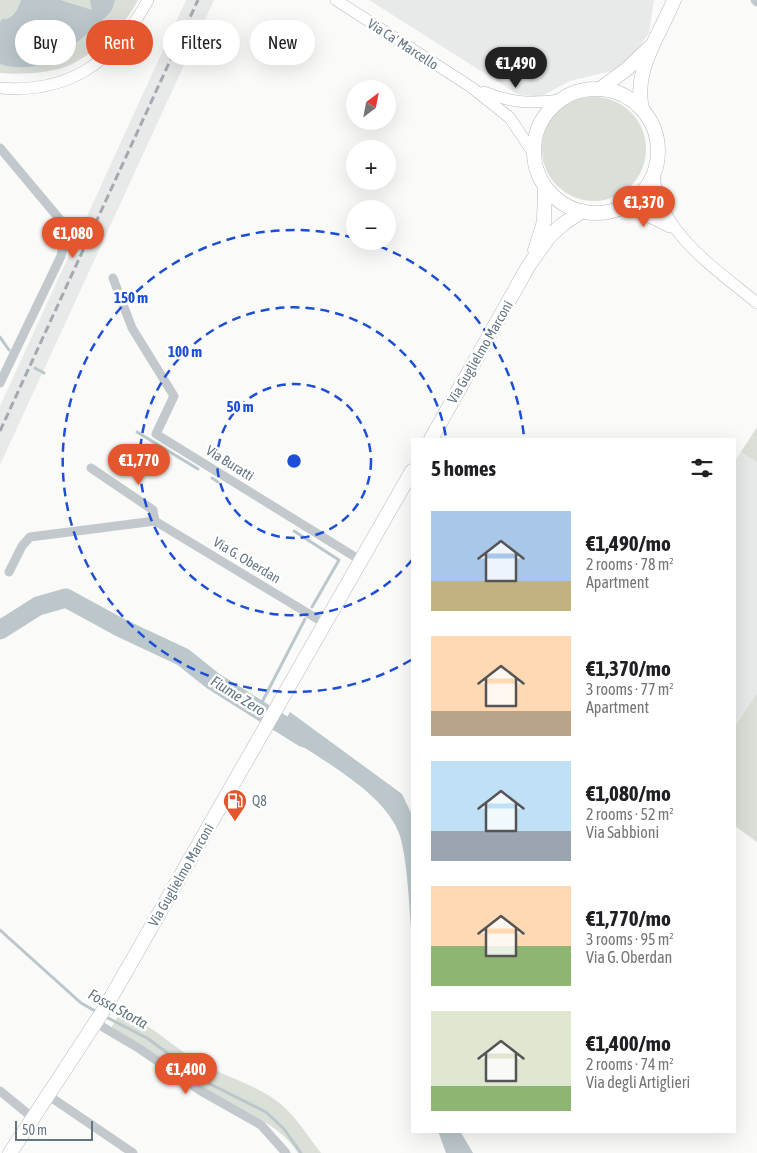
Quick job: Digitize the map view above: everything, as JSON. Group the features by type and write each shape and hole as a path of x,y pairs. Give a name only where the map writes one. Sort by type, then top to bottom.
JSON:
{"main road":[{"path":"0,88 44,87 66,80 87,70 105,57 121,41 148,0"},
{"name":"Via Ca' Marcello","path":"336,0 471,87"},
{"name":"Via Guglielmo Marconi","path":"642,109 639,98 640,85 651,46 674,0"},
{"name":"Via Guglielmo Marconi","path":"600,89 627,70 651,46"},
{"path":"471,87 516,102 532,103 561,100"},
{"path":"471,87 510,118 534,154"},
{"name":"Via Guglielmo Marconi","path":"600,89 620,94 642,109 650,120 657,140 658,153 654,173 646,187 636,198 614,210 600,213 582,211 560,201 545,186 538,174 534,154 536,133 542,120 561,100 579,91 600,89"},
{"path":"654,173 658,201 666,218 716,269 757,302"},
{"name":"Via Guglielmo Marconi","path":"529,265 544,222 545,186"},
{"path":"614,210 626,209 646,214 678,232"},
{"name":"Via Guglielmo Marconi","path":"432,438 529,265 549,237 563,224 582,211"},
{"name":"Via Guglielmo Marconi","path":"10,1153 96,1023 360,560 408,488 411,475"}],"street":[{"path":"0,148 62,222 64,237 61,256 0,382"},
{"name":"Via Buratti","path":"113,278 132,328 174,396 156,434 360,560"},
{"name":"Via G. Oberdan","path":"91,468 153,510 156,521 324,623"},
{"path":"9,572 22,546 30,537 156,521"},
{"path":"96,1023 140,1048 201,1092 261,1125 286,1153"},
{"path":"0,1091 33,1118"},
{"path":"49,1096 133,1153"}],"shaded area":[{"path":"0,0 138,0 125,20 86,20 86,56 76,62 76,20 15,20 15,65 70,65 37,73 0,73"},
{"path":"21,0 60,0 92,10 90,0 115,0 111,11 103,20 86,20 86,34 76,42 76,20 15,20 15,65 41,65 29,67 0,64 0,23 2,19 12,16"},
{"path":"186,0 214,0 205,20 177,20"},
{"path":"369,0 654,0 649,33 630,60 615,70 570,81 540,97 517,94"},
{"path":"163,50 163,65 184,65 0,465 0,406"},
{"path":"594,97 614,101 623,105 631,112 638,120 642,129 646,149 642,169 638,178 631,186 623,193 614,197 594,201 574,197 565,193 557,186 550,178 546,169 542,149 546,129 550,120 557,112 565,105 574,101"},
{"path":"757,427 757,462 741,452"},
{"path":"741,452 757,462 757,693 736,724 736,460"},
{"path":"757,693 757,842 736,827 736,724"},
{"path":"290,712 402,794 411,813 411,925 403,847 392,820 365,790 330,764 279,731"},
{"path":"120,1013 148,1026 202,1064 272,1097 293,1116 321,1153 298,1153 272,1127 221,1099 111,1028"},
{"path":"439,1133 461,1133 473,1153 446,1153"}],"waterway":[{"path":"0,337 9,350"},
{"path":"35,368 44,373"},
{"path":"137,432 198,469"},
{"path":"212,478 218,482"},
{"path":"294,531 339,560 312,607"},
{"name":"Fiume Zero","path":"0,630 38,606 66,598 121,628 183,657 213,681 304,738"},
{"path":"259,708 305,619"},
{"name":"Fossa Storta","path":"0,930 81,1003 97,1012"},
{"name":"Fossa Storta","path":"104,1016 147,1038 208,1083 266,1112 284,1129 301,1153"}],"railway":[{"path":"0,431 198,0"}],"place":[{"name":"Q8","path":"235,822"}]}
